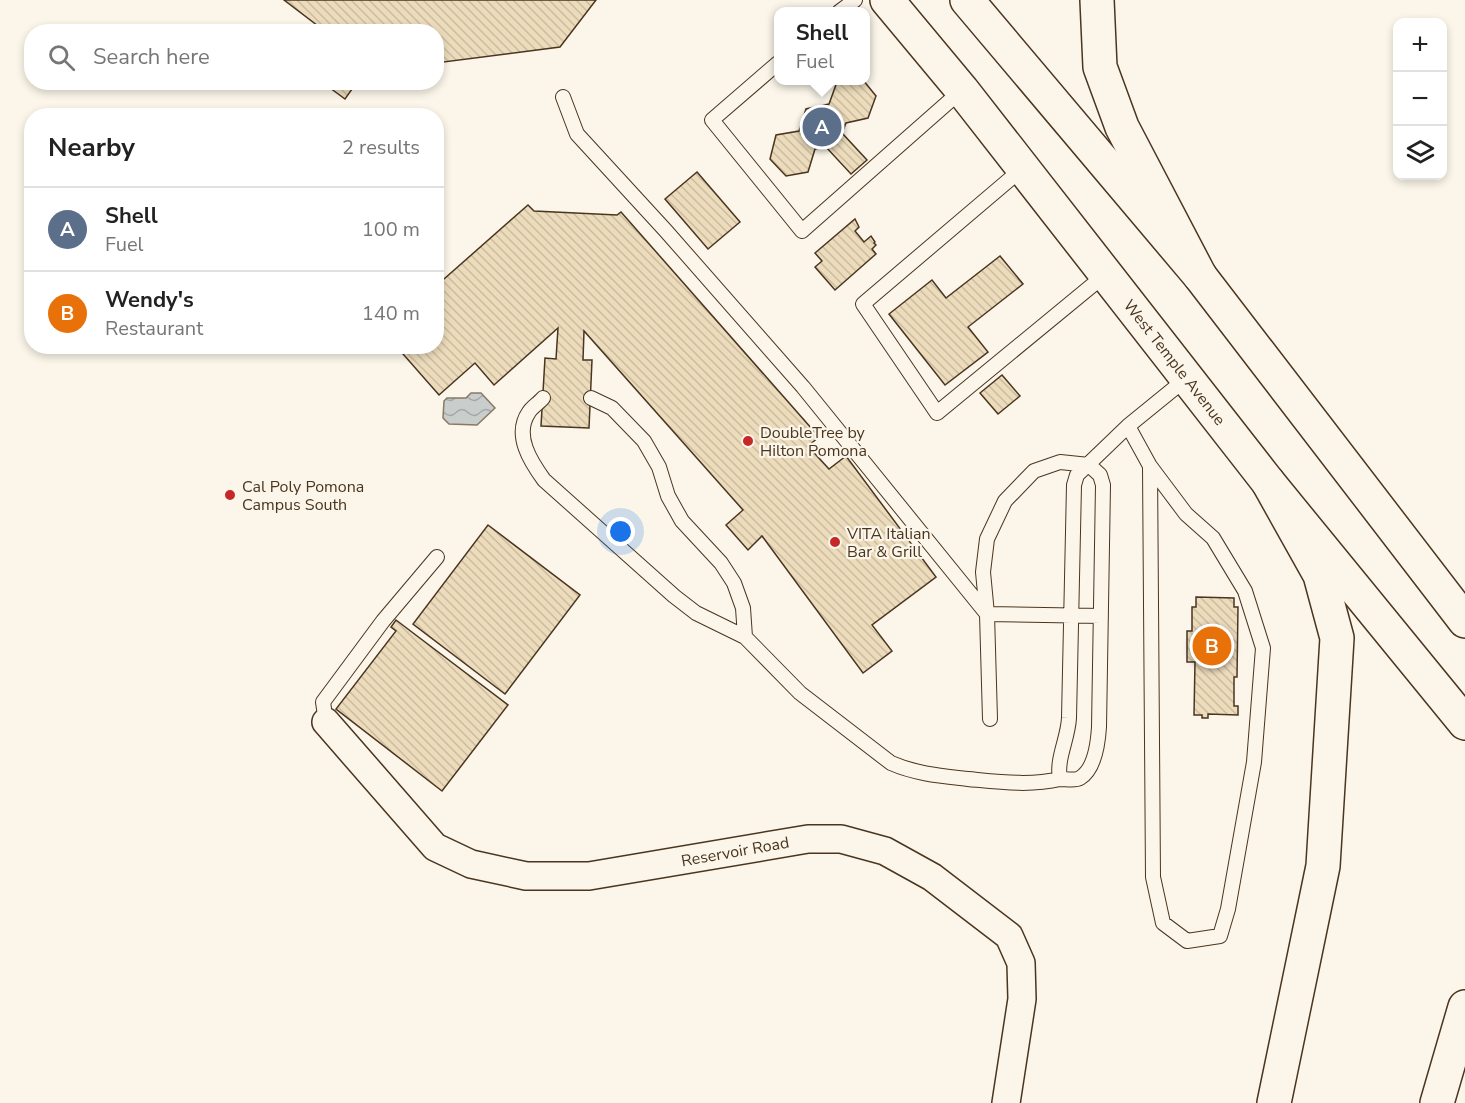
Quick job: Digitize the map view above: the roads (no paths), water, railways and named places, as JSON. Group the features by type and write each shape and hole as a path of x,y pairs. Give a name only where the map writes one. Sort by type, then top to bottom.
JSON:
{"main road":[{"name":"West Temple Avenue","path":"887,0 962,90 1268,482 1457,712"},
{"path":"967,0 1200,276 1465,621"},
{"path":"1096,0 1100,67 1119,117 1200,276"},
{"path":"1268,482 1320,575 1337,638 1323,866 1274,1103"},
{"path":"1437,1103 1465,1007"}],"street":[{"name":"Reservoir Road","path":"326,722 435,848 471,864 526,876 589,876 808,839 841,839 885,851 932,877 1009,936 1021,963 1022,999 1005,1103"}],"lane":[{"path":"774,66 712,120 802,231 962,90"},
{"path":"562,98 577,134 803,387 987,614"},
{"path":"1023,168 863,304 937,413 1106,274"},
{"path":"1060,779 1059,760 1068,734 1069,718 1074,485 1077,475 1128,426 1187,378"},
{"path":"543,398 528,413 523,434 528,458 544,480 696,613 745,637 800,693 891,763 909,771 930,774 1002,782 1044,783 1079,778 1094,757 1098,741 1103,485 1100,475 1089,465 1060,462 1035,471 1005,501 987,539 983,573 987,614 990,719"},
{"path":"591,398 612,408 644,441 659,467 668,496 682,521 721,563 734,583 743,609 745,637"},
{"path":"1128,426 1150,466 1186,514 1213,538 1245,591 1263,648 1254,762 1228,909 1220,936 1187,941 1163,923 1153,877 1150,466"},
{"path":"326,722 323,702 383,621 437,557"},
{"path":"987,614 1101,616"}],"water":[{"path":"471,393 481,393 495,408 477,425 449,424 443,418 444,401 447,398 466,398"}],"place":[{"name":"Shell","path":"822,127"},
{"name":"DoubleTree by Hilton Pomona","path":"748,441"},
{"name":"Cal Poly Pomona Campus South","path":"230,495"},
{"name":"VITA Italian Bar & Grill","path":"835,542"},
{"name":"Wendy's","path":"1212,646"}]}
